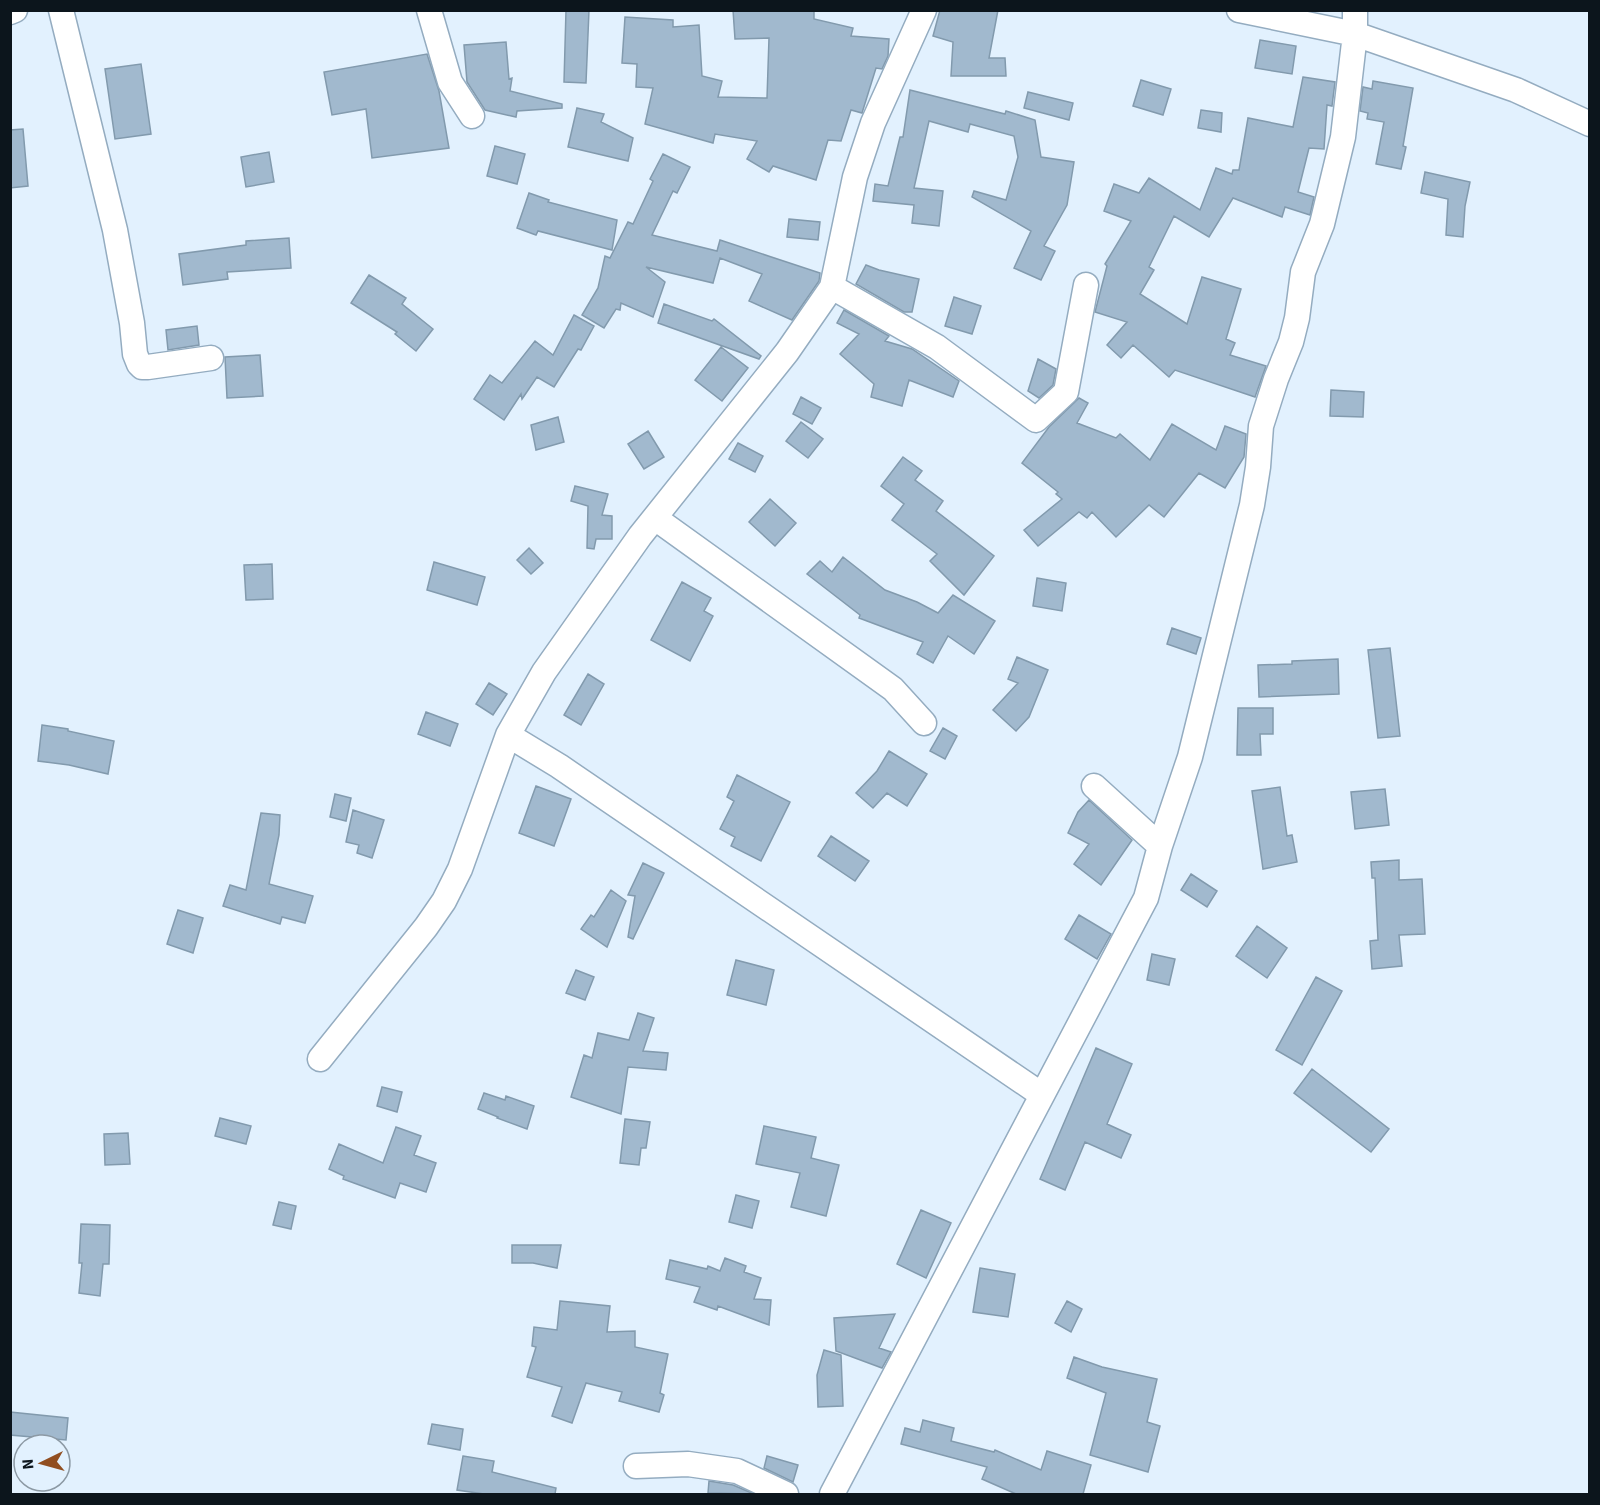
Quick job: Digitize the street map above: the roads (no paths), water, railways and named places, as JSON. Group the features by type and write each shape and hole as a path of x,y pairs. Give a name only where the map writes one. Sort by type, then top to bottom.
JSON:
{"street":[{"path":"61,10 115,230 137,361 142,367 148,367 211,358"},
{"path":"429,10 450,82 472,116"},
{"path":"320,1059 444,902 460,869 508,735 544,672 655,518 787,352 832,287 855,177 873,123 924,10"},
{"path":"1239,10 1355,22 1590,124"},
{"path":"832,1494 1146,898 1160,846 1190,757 1252,505 1261,426 1297,318 1303,272 1322,224 1343,137 1355,22"},
{"path":"832,287 937,347 1036,420 1066,392 1086,285"},
{"path":"655,518 892,689 924,723"},
{"path":"508,735 559,766 1042,1095"},
{"path":"1095,786 1160,846"},
{"path":"636,1466 688,1464 737,1471 786,1494"}]}
